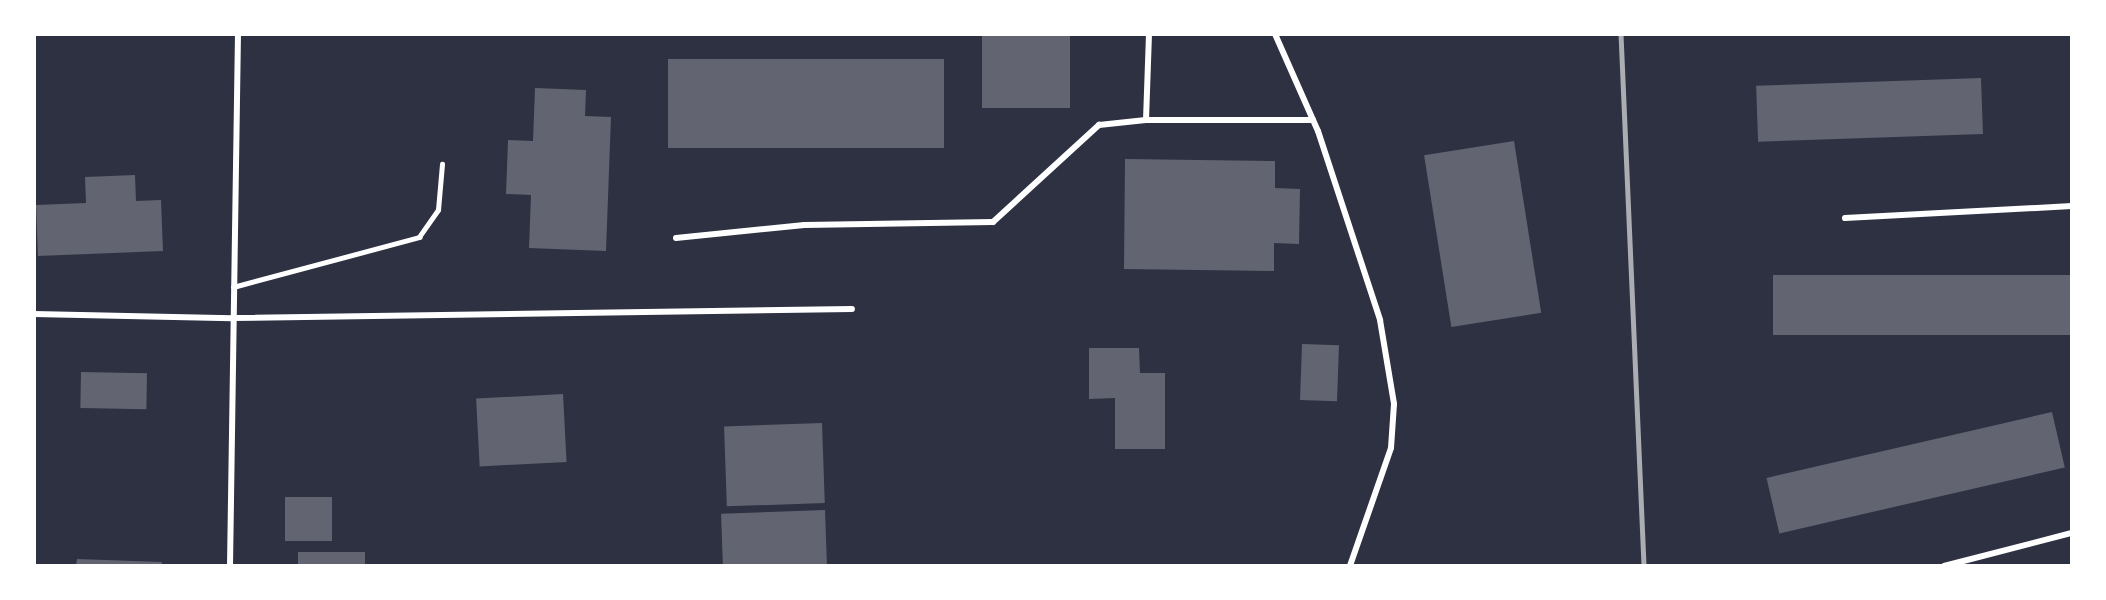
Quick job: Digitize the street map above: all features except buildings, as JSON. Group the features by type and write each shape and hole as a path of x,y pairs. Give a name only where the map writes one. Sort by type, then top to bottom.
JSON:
{"street":[{"path":"230,566 238,34"},
{"path":"1146,120 1149,34"},
{"path":"1275,34 1313,120 1380,320 1394,404 1391,448 1350,566"},
{"path":"676,238 804,225 993,222 1099,125 1146,120 1313,120"},
{"path":"1845,218 2072,206"},
{"path":"34,314 232,318 852,309"},
{"path":"1944,566 2072,533"}],"lane":[{"path":"233,287 419,237 438,210 442,164"}],"railway":[{"path":"1621,34 1644,566"}]}
